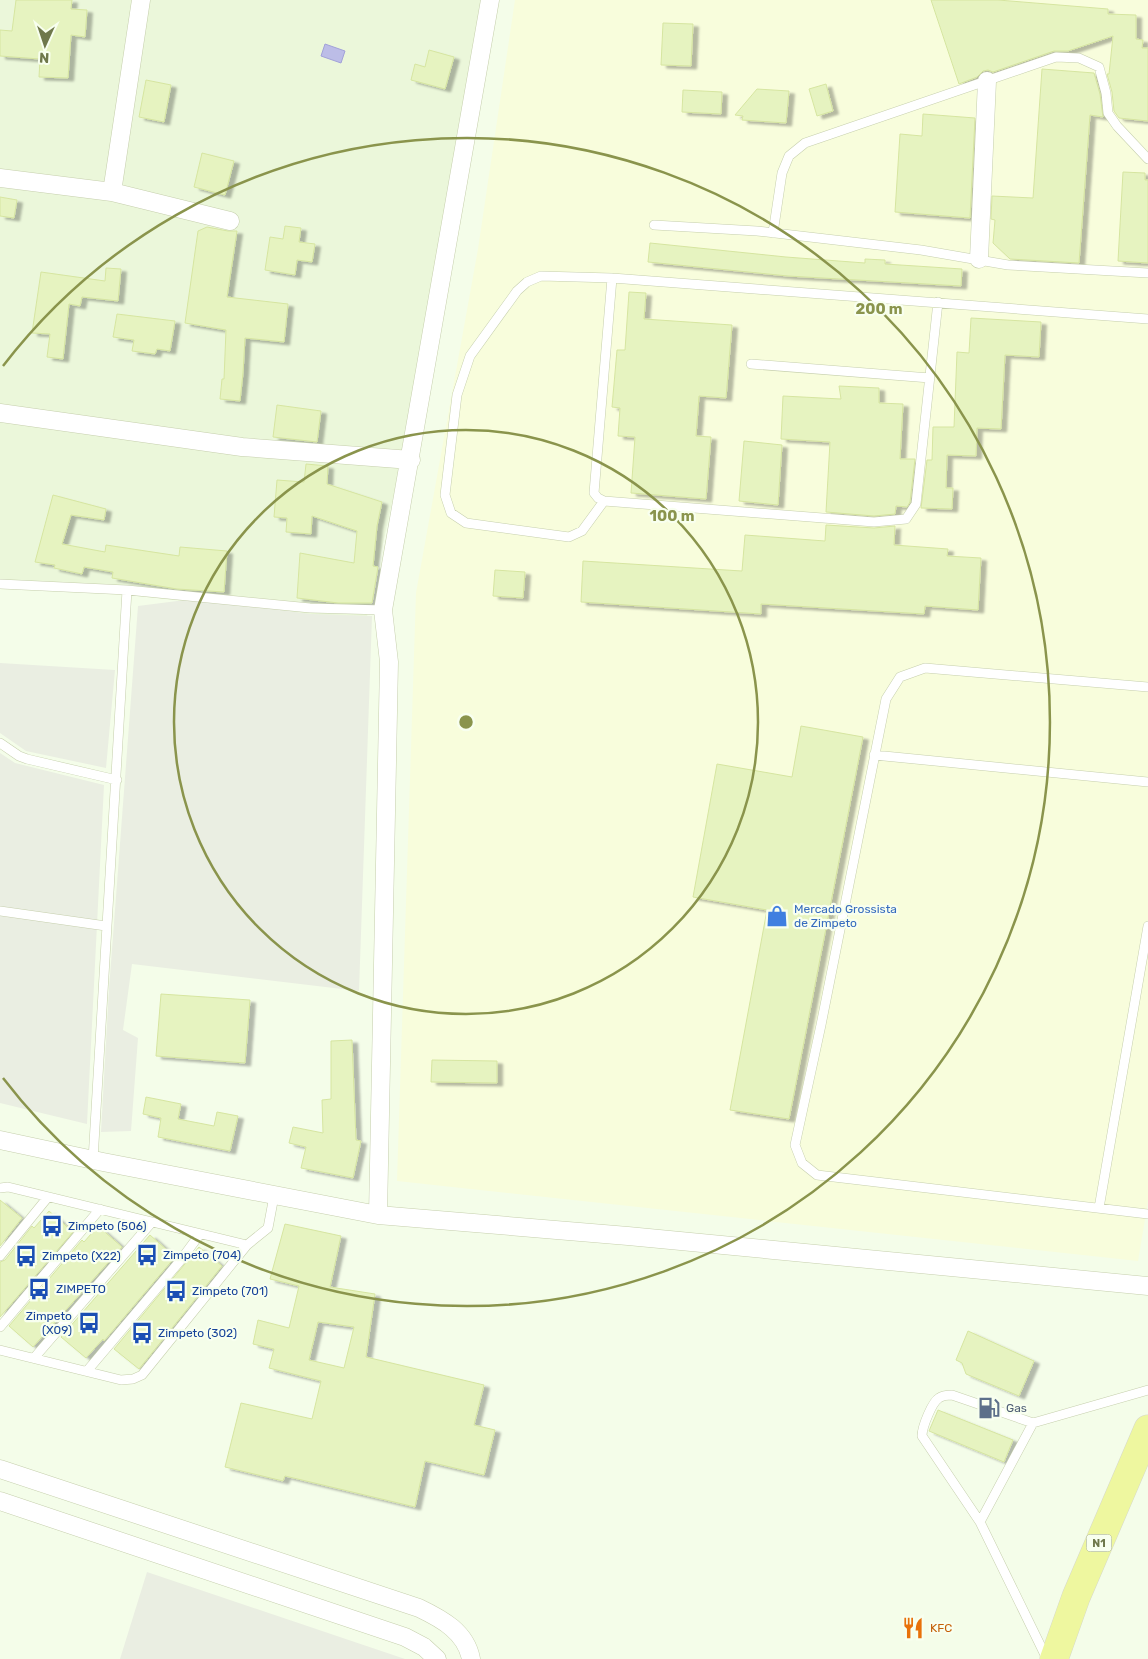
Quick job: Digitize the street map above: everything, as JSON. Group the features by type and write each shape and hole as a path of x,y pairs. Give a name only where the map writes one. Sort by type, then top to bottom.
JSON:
{"highway":[{"name":"N1","path":"1054,1659 1076,1597 1148,1429"}],"street":[{"path":"112,192 141,0"},
{"path":"378,1215 389,662 383,610 411,460 490,0"},
{"path":"979,259 987,81"},
{"path":"0,178 112,192 230,221"},
{"path":"0,414 242,446 411,460"},
{"path":"0,1140 274,1196 378,1215 638,1237 1148,1286"},
{"path":"0,1469 419,1608 441,1618 458,1632 471,1659"},
{"path":"0,1501 405,1637 424,1647 437,1659"}],"lane":[{"path":"773,233 782,173 789,156 805,143 1056,57 1079,58 1099,67 1106,93 1108,113 1117,126 1148,159"},
{"path":"654,225 773,233 921,250 1008,265 1148,273"},
{"path":"604,501 582,531 569,537 466,523 451,514 445,495 457,395 470,356 517,290 527,282 541,276 612,278 1148,319"},
{"path":"612,278 594,494 598,498 604,501 874,522 906,519 916,504 938,302"},
{"path":"751,364 930,378"},
{"path":"0,584 127,590 310,608 383,610"},
{"path":"93,1160 127,590"},
{"path":"1148,687 925,668 900,677 886,700 822,1025 795,1145 802,1164 818,1175 1148,1214"},
{"path":"0,743 27,759 117,780"},
{"path":"874,755 1148,782"},
{"path":"0,911 106,926"},
{"path":"1099,1208 1148,926"},
{"path":"0,1188 8,1187 48,1196 247,1246"},
{"path":"0,1256 48,1196"},
{"path":"0,1350 121,1380 133,1380 142,1375 247,1246 268,1228 274,1196"},
{"path":"0,1327 100,1209"},
{"path":"34,1358 152,1222"},
{"path":"87,1371 180,1261 200,1234"},
{"path":"1047,1659 980,1522 922,1436 922,1428 937,1399 944,1395 952,1395 1033,1423 1148,1390"},
{"path":"980,1522 1033,1423"}],"shaded area":[{"path":"0,0 485,0 429,334 366,621 0,581"},
{"path":"515,0 1148,0 1148,1201 1138,1261 397,1181 416,593 478,249"},
{"path":"185,600 230,603 309,614 372,616 359,991 132,964 123,1030 138,1038 131,1131 101,1132 109,989 138,606"},
{"path":"0,663 115,670 106,768 26,751 0,733"},
{"path":"0,753 15,763 104,785 87,1124 0,1103"},
{"path":"147,1572 405,1659 120,1659"}],"water":[{"path":"325,44 345,51 341,63 321,56"}],"building":[{"path":"16,0 72,0 71,9 87,10 85,37 71,35 68,78 39,77 40,59 0,56 0,30 12,31"},
{"path":"931,0 998,0 1108,9 1108,14 1136,15 1136,39 1143,40 1142,48 1148,48 1148,121 1119,118 1114,111 1112,92 1107,74 1109,74 1113,36 1068,51 1054,51 993,72 983,71 977,77 959,84"},
{"path":"663,23 693,24 691,66 661,65"},
{"path":"429,50 454,57 445,89 411,80 415,64 425,67"},
{"path":"1042,69 1094,73 1100,94 1103,117 1090,115 1079,263 1010,259 993,243 995,220 991,219 992,196 1033,198"},
{"path":"146,80 171,85 164,122 139,117"},
{"path":"826,84 833,111 817,116 809,89"},
{"path":"757,89 789,91 786,123 742,120 743,116 735,115"},
{"path":"683,90 722,92 721,114 682,112"},
{"path":"923,114 975,118 970,218 895,212 900,134 922,136"},
{"path":"202,153 234,161 225,195 194,187"},
{"path":"1123,172 1145,173 1145,180 1148,180 1148,263 1118,261"},
{"path":"0,197 17,200 14,218 0,216"},
{"path":"285,226 301,228 299,242 315,244 312,262 297,260 295,275 265,270 270,237 283,239"},
{"path":"207,227 237,231 227,297 288,304 284,342 245,338 240,401 220,399 222,379 224,379 226,330 185,323 198,231"},
{"path":"650,243 786,257 865,263 865,259 885,260 885,264 962,269 961,286 788,276 648,262"},
{"path":"106,268 121,269 118,301 82,297 80,306 69,304 63,359 47,357 50,334 32,333 41,272 105,281"},
{"path":"629,292 646,293 644,319 732,325 726,398 699,396 696,436 711,437 706,499 631,493 635,437 618,436 620,408 612,407 617,350 625,350"},
{"path":"117,314 175,321 170,351 157,349 155,354 132,351 134,340 113,337"},
{"path":"971,318 1041,322 1039,357 1005,355 1001,429 977,428 976,456 947,455 946,488 953,488 952,509 921,508 927,460 932,460 933,427 954,427 957,352 969,353"},
{"path":"839,386 879,388 879,403 903,404 900,459 915,459 910,502 907,507 896,506 895,514 874,516 826,512 830,442 781,439 783,396 841,399"},
{"path":"277,405 321,411 317,442 273,437"},
{"path":"744,441 782,445 778,505 739,501"},
{"path":"306,464 328,466 327,484 382,502 377,526 373,566 378,567 372,603 338,603 297,598 300,553 354,563 357,531 312,516 311,534 286,532 287,518 274,517 277,480 304,482"},
{"path":"53,495 106,509 104,520 71,515 62,544 105,552 106,545 179,556 180,547 227,551 224,592 177,589 112,578 113,572 84,567 82,574 54,568 55,565 35,562"},
{"path":"826,525 874,528 895,526 894,545 948,549 947,556 981,558 978,610 925,606 924,614 761,604 761,614 581,602 583,561 742,571 745,535 825,541"},
{"path":"495,570 525,572 523,598 493,596"},
{"path":"801,726 863,737 789,1119 730,1110 767,910 693,897 717,764 792,777"},
{"path":"161,994 250,1000 245,1063 156,1056"},
{"path":"352,1040 356,1140 361,1141 353,1178 301,1168 306,1147 289,1143 293,1127 323,1133 322,1100 331,1099 331,1041"},
{"path":"432,1060 497,1061 497,1083 431,1082"},
{"path":"146,1097 181,1104 178,1119 214,1126 217,1112 238,1116 230,1151 158,1137 161,1118 143,1114"},
{"path":"0,1200 22,1218 0,1246"},
{"path":"49,1211 73,1232 0,1317 0,1262 5,1260 32,1226 34,1228"},
{"path":"285,1224 341,1236 330,1287 375,1294 366,1357 484,1385 474,1425 495,1430 484,1475 425,1461 415,1507 285,1476 283,1481 225,1467 241,1403 312,1419 321,1381 269,1368 274,1349 253,1344 258,1320 289,1328 299,1286 270,1279","holes":["318,1322 354,1327 344,1368 309,1360"]},
{"path":"98,1226 122,1247 33,1347 9,1326 82,1240 84,1242"},
{"path":"150,1235 175,1257 104,1341 103,1339 86,1358 61,1337"},
{"path":"199,1247 222,1266 139,1369 114,1349"},
{"path":"968,1331 1034,1361 1019,1396 966,1374 962,1363 956,1360"},
{"path":"938,1410 1013,1440 1004,1462 929,1431"}],"place":[{"name":"Mercado Grossista de Zimpeto","path":"777,916"},
{"name":"Zimpeto (506)","path":"52,1226"},
{"name":"Zimpeto (704)","path":"147,1255"},
{"name":"Zimpeto (X22)","path":"26,1256"},
{"name":"ZIMPETO","path":"39,1289"},
{"name":"Zimpeto (701)","path":"176,1291"},
{"name":"Zimpeto (X09)","path":"89,1323"},
{"name":"Zimpeto (302)","path":"142,1333"},
{"name":"Gas","path":"989,1408"},
{"name":"KFC","path":"913,1628"}]}
